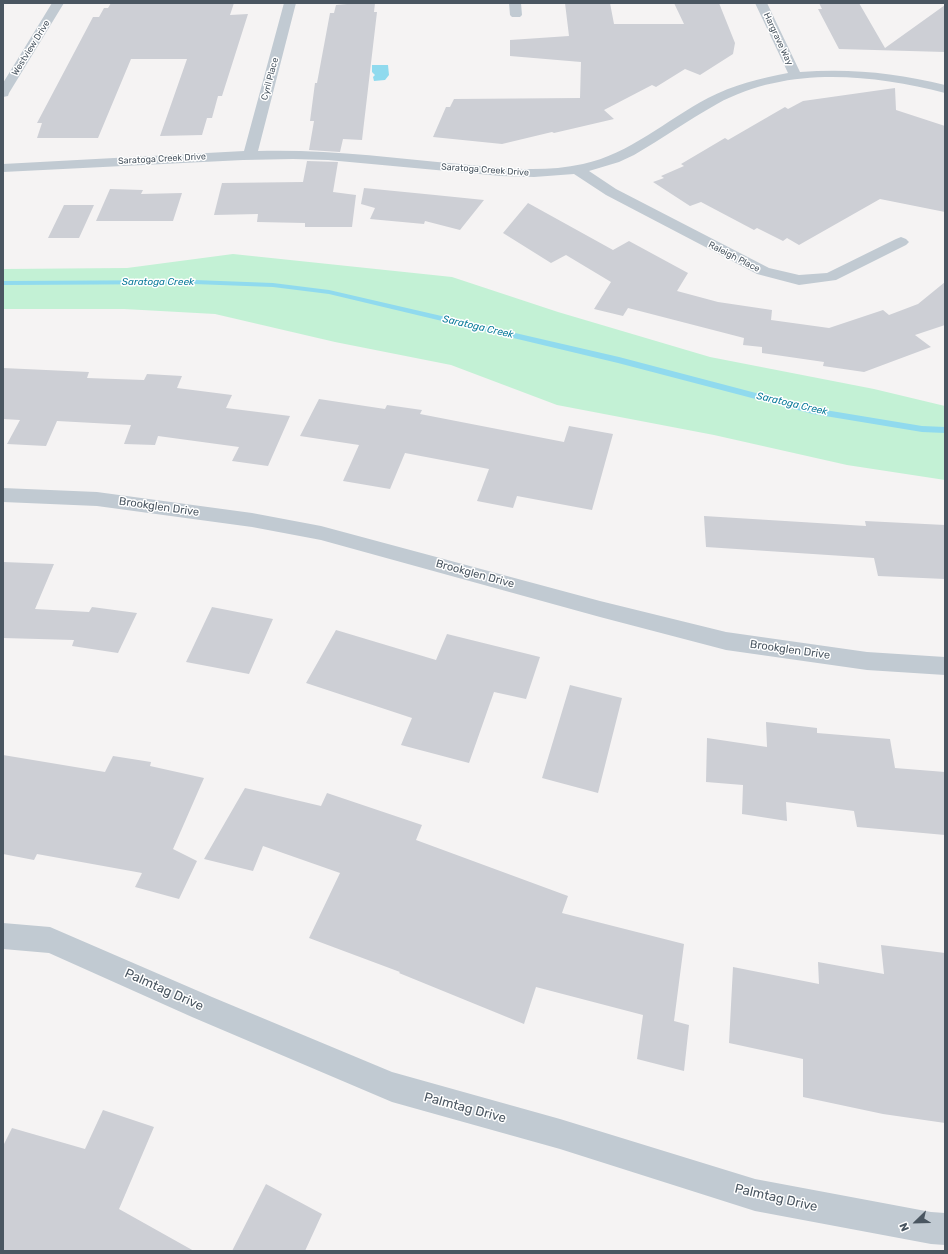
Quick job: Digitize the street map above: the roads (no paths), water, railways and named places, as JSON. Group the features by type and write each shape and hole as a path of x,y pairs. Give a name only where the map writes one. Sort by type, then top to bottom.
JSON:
{"street":[{"name":"Westview Drive","path":"3,93 58,3"},
{"name":"Cyril Place","path":"250,155 290,3"},
{"path":"515,3 516,15"},
{"name":"Hargrave Way","path":"761,3 796,76"},
{"name":"Saratoga Creek Drive","path":"3,168 250,155 310,155 536,174 578,170 623,156 727,94 749,86 796,76 847,73 872,74 917,81 945,89"},
{"name":"Raleigh Place","path":"578,170 611,192 763,271 799,280 830,277 901,242"},
{"name":"Brookglen Drive","path":"3,495 97,499 267,523 322,533 600,609 726,641 867,661 945,666"},
{"name":"Palmtag Drive","path":"3,936 50,940 202,1007 392,1087 560,1134 755,1196 931,1228 945,1229"}],"water":[{"path":"372,65 388,65 389,75 385,80 374,81 373,77 375,75 372,72"}],"waterway":[{"name":"Saratoga Creek","path":"3,283 194,282 273,285 329,292 619,360 813,411 922,429 945,430"}]}
